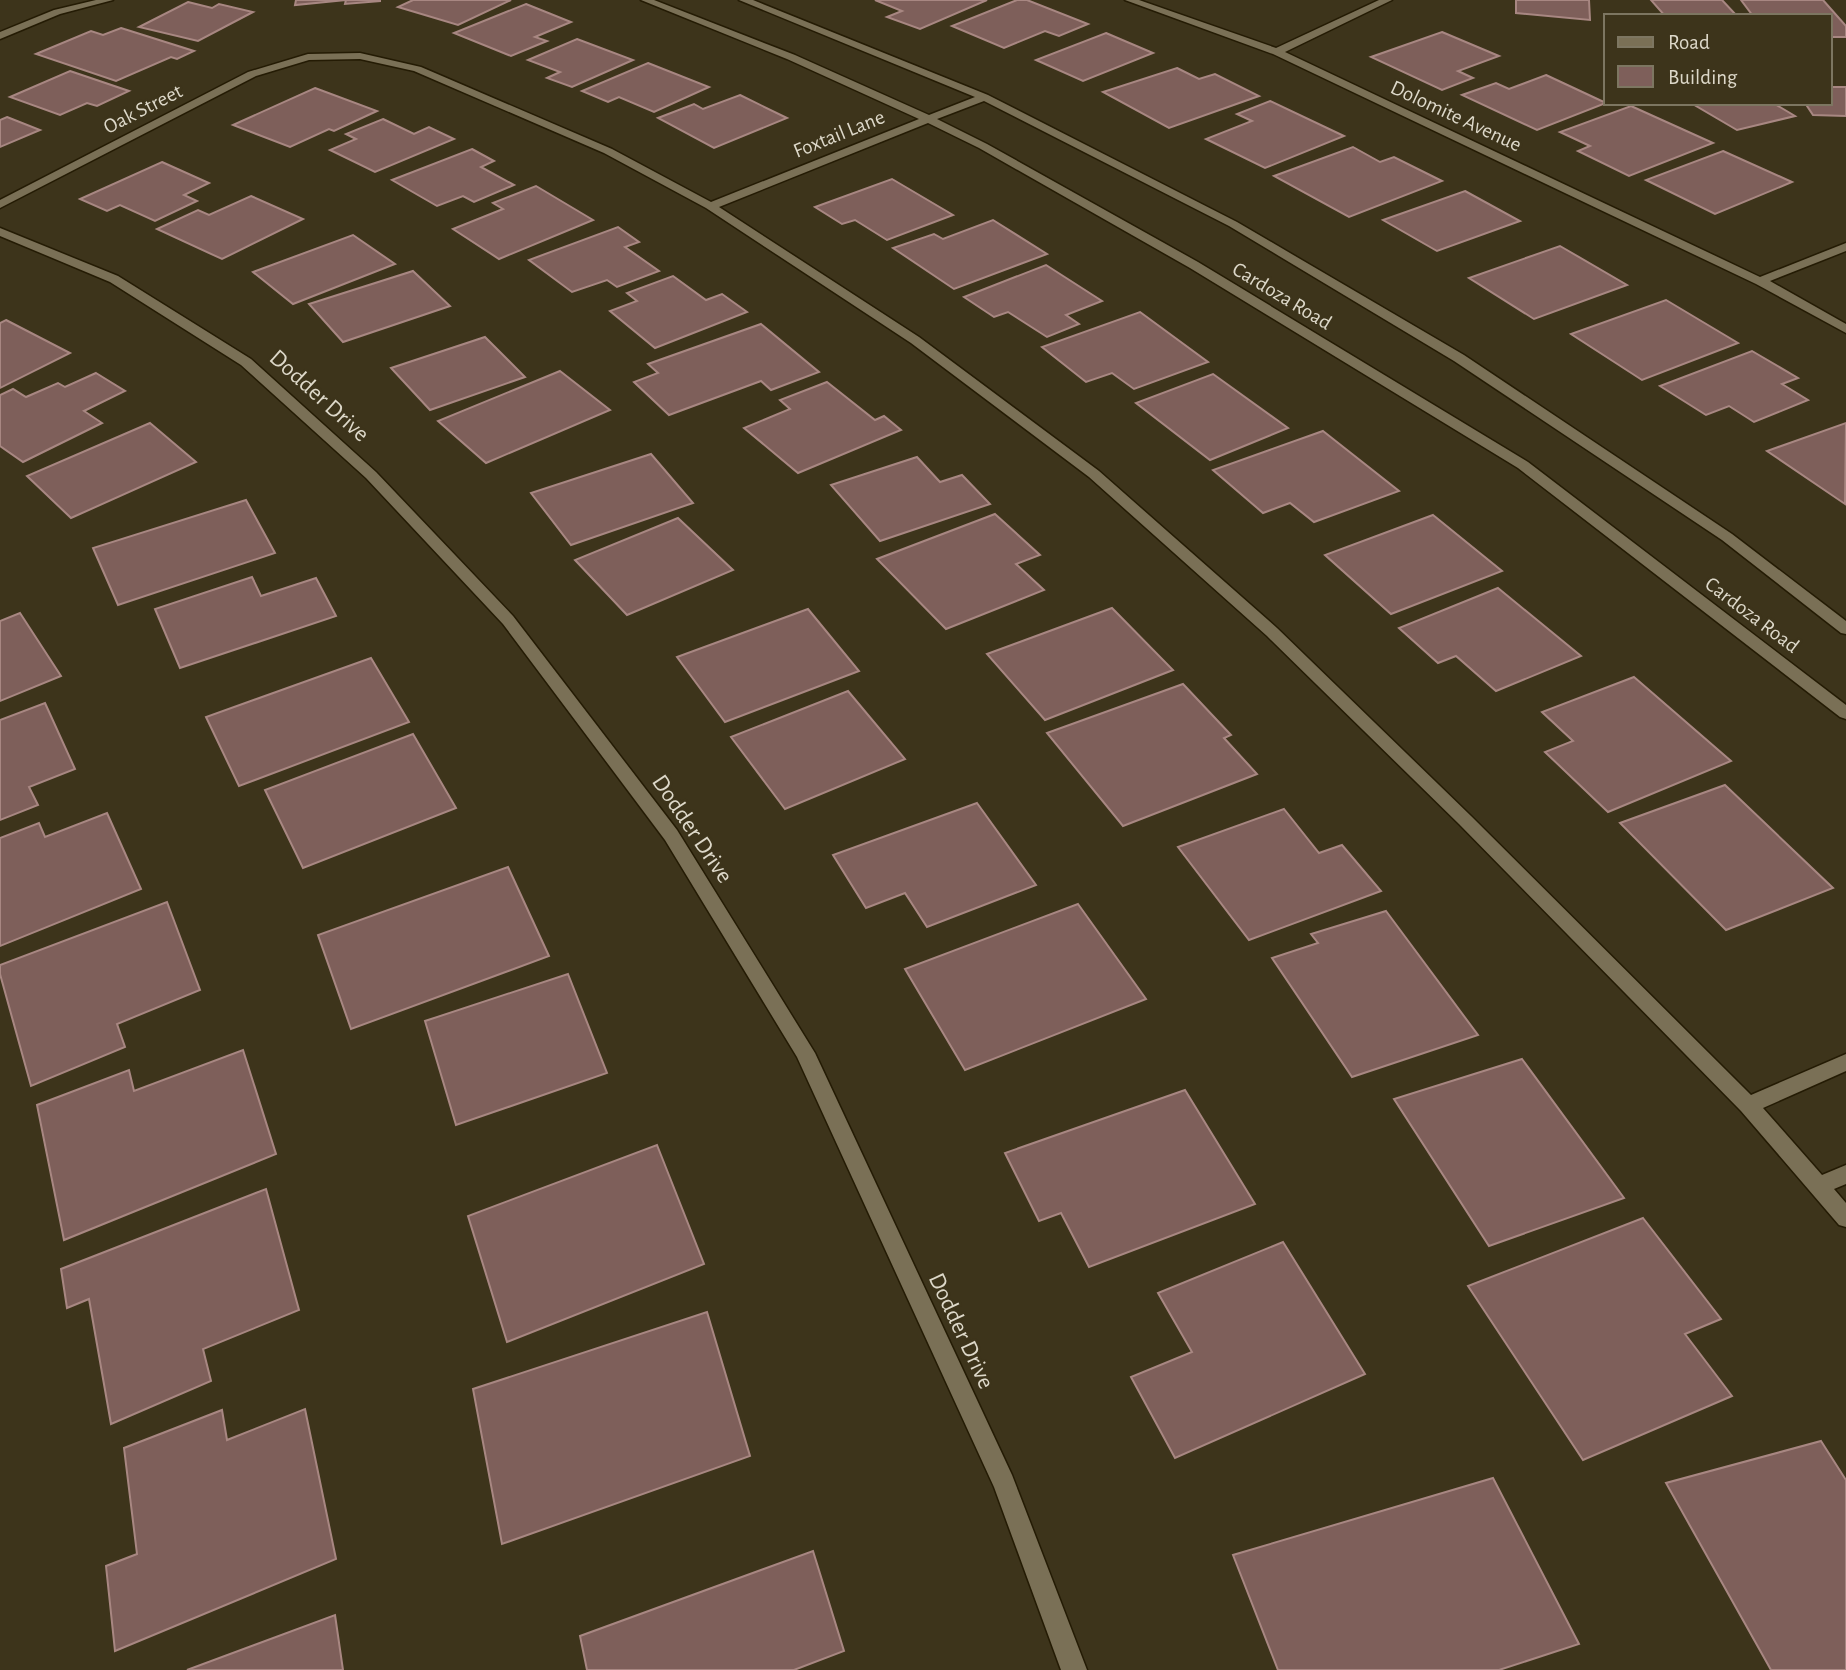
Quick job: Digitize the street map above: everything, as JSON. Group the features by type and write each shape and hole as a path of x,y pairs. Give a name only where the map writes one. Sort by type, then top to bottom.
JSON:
{"street":[{"path":"57,12 75,0"},
{"path":"0,36 57,12 108,0"},
{"name":"Cardoza Road","path":"646,0 791,57 928,119 983,146 1194,265 1523,465 1846,713"},
{"name":"Cardoza Road","path":"744,0 868,47 984,97 1233,224 1459,358 1727,537 1846,629"},
{"name":"Dolomite Avenue","path":"1130,0 1277,52 1759,281 1846,329"},
{"path":"1277,52 1387,0"},
{"name":"Oak Street","path":"0,205 252,74 308,57 360,56 417,69 608,151 710,206 915,340 1094,474 1291,651 1465,820 1748,1105 1846,1218"},
{"name":"Foxtail Lane","path":"710,206 984,97"},
{"name":"Dodder Drive","path":"0,232 114,279 246,362 352,458 508,620 671,835 804,1052 1004,1483 1074,1670"},
{"path":"1759,281 1846,247"},
{"path":"1748,1105 1846,1062"},
{"path":"1820,1186 1846,1174"}],"building":[{"path":"296,0 346,0 295,5"},
{"path":"346,0 380,0 380,1 345,4"},
{"path":"413,0 511,0 458,25 398,7"},
{"path":"875,0 987,0 920,29 887,17 902,11"},
{"path":"1017,0 1027,0 1088,24 1059,36 1045,31 1004,48 952,26"},
{"path":"1516,0 1589,0 1590,20 1516,13"},
{"path":"1651,0 1722,0 1735,14 1663,14"},
{"path":"1741,0 1823,0 1846,26 1846,37 1832,37 1832,14 1752,14"},
{"path":"188,2 212,8 219,4 253,12 198,41 139,27"},
{"path":"526,4 571,22 535,37 547,41 511,56 454,33"},
{"path":"121,28 194,51 177,59 171,57 116,81 36,54 91,31 103,35"},
{"path":"1442,32 1499,56 1458,71 1473,78 1442,90 1371,57"},
{"path":"1106,33 1153,53 1083,81 1036,60"},
{"path":"577,39 633,60 572,87 547,78 560,72 528,60"},
{"path":"648,63 709,87 654,112 619,97 608,102 582,91"},
{"path":"1177,68 1199,79 1215,74 1259,96 1169,128 1103,92"},
{"path":"70,71 129,91 97,106 87,103 60,115 10,97"},
{"path":"1546,75 1604,104 1537,130 1462,95 1496,83 1509,89"},
{"path":"1832,87 1846,87 1846,116 1813,115 1806,105 1832,105"},
{"path":"315,88 377,111 290,147 233,125"},
{"path":"740,95 787,118 714,148 658,118 694,104 703,109"},
{"path":"1270,101 1344,136 1265,168 1206,139 1252,121 1237,114"},
{"path":"1694,105 1776,105 1795,116 1737,130"},
{"path":"1631,106 1713,143 1629,176 1578,151 1590,146 1560,132"},
{"path":"7,117 40,130 0,147 0,120"},
{"path":"383,119 414,134 429,127 454,139 375,172 330,150 356,139 346,134"},
{"path":"1353,147 1380,162 1394,157 1442,181 1349,217 1274,176"},
{"path":"472,149 494,161 481,167 514,185 474,202 463,196 437,206 392,180"},
{"path":"1723,151 1792,182 1715,214 1646,180"},
{"path":"162,162 209,183 184,195 197,201 155,221 120,205 107,211 80,199"},
{"path":"892,179 953,215 887,240 855,220 842,224 815,207"},
{"path":"536,186 593,220 499,259 453,229 503,209 493,203"},
{"path":"1465,191 1520,221 1437,251 1383,220"},
{"path":"251,196 303,219 222,259 157,229 198,210 209,215"},
{"path":"993,220 1047,254 954,289 893,248 934,234 943,239"},
{"path":"618,227 639,242 625,247 659,271 617,287 607,280 572,292 529,260"},
{"path":"353,235 395,264 293,304 253,272"},
{"path":"1560,246 1627,285 1534,319 1469,278"},
{"path":"1046,265 1102,301 1066,315 1079,324 1047,337 1008,312 994,317 964,297"},
{"path":"413,271 450,306 343,342 309,304"},
{"path":"673,276 706,300 722,294 747,312 655,348 610,311 637,301 627,293"},
{"path":"1666,300 1738,343 1642,380 1571,334"},
{"path":"1140,312 1208,362 1134,389 1112,373 1086,382 1042,347"},
{"path":"6,320 70,353 0,388 0,323"},
{"path":"761,324 819,372 771,390 761,381 669,415 634,382 658,373 648,364"},
{"path":"485,337 525,377 430,410 391,368"},
{"path":"1752,351 1798,378 1782,384 1808,400 1754,422 1729,406 1706,415 1660,386"},
{"path":"560,371 610,410 486,463 438,421"},
{"path":"96,373 125,391 84,411 102,423 23,462 0,446 0,395 13,389 26,397 58,383 65,387"},
{"path":"1213,374 1288,428 1210,460 1136,403"},
{"path":"827,382 875,420 884,416 901,430 798,473 744,428 790,409 780,400"},
{"path":"150,423 196,462 71,518 27,476"},
{"path":"1846,423 1845,504 1767,451"},
{"path":"1323,431 1399,491 1314,522 1290,503 1263,513 1213,470"},
{"path":"651,454 693,503 571,545 531,493"},
{"path":"917,457 940,482 962,475 990,504 880,541 831,485"},
{"path":"246,500 275,553 118,605 93,548"},
{"path":"995,514 1040,555 1016,564 1044,590 946,629 877,559"},
{"path":"1433,515 1502,571 1391,614 1325,555"},
{"path":"678,518 733,570 627,615 575,560"},
{"path":"252,577 261,596 316,578 336,616 180,668 155,609"},
{"path":"1498,588 1581,656 1496,691 1456,656 1438,663 1399,628"},
{"path":"1112,608 1173,670 1045,720 987,654"},
{"path":"808,609 859,671 725,722 677,657"},
{"path":"20,613 61,676 0,701 0,621"},
{"path":"371,658 409,722 239,786 206,717"},
{"path":"1634,677 1731,761 1608,812 1545,752 1573,741 1542,712"},
{"path":"1183,684 1231,735 1224,738 1257,774 1123,826 1047,733"},
{"path":"848,691 905,759 785,809 731,737"},
{"path":"45,703 75,769 29,787 38,805 0,820 0,720"},
{"path":"413,734 456,808 303,868 265,790"},
{"path":"1725,785 1833,888 1726,930 1620,823"},
{"path":"977,803 1036,885 927,927 905,893 866,908 833,855"},
{"path":"1284,809 1319,853 1342,845 1381,891 1249,940 1178,847"},
{"path":"107,813 141,889 0,946 0,838 39,823 45,837"},
{"path":"508,867 549,956 351,1029 318,935"},
{"path":"167,902 200,990 117,1024 125,1047 31,1086 0,974 0,965"},
{"path":"1078,904 1146,999 965,1070 905,969"},
{"path":"1386,911 1478,1035 1352,1077 1272,958 1318,943 1311,934"},
{"path":"568,974 607,1073 456,1125 425,1021"},
{"path":"243,1050 276,1154 64,1240 37,1105 129,1070 134,1091"},
{"path":"1522,1059 1624,1198 1489,1246 1394,1099"},
{"path":"1185,1090 1255,1204 1089,1267 1061,1213 1039,1221 1005,1153"},
{"path":"657,1145 704,1264 507,1342 468,1216"},
{"path":"266,1189 299,1310 203,1349 211,1381 111,1424 89,1299 67,1308 61,1269"},
{"path":"1643,1218 1721,1319 1685,1334 1732,1396 1583,1460 1468,1286"},
{"path":"1283,1242 1365,1374 1175,1458 1131,1377 1192,1352 1158,1293"},
{"path":"707,1312 750,1456 502,1544 473,1389"},
{"path":"305,1409 336,1559 115,1651 106,1566 137,1554 124,1448 222,1410 227,1440"},
{"path":"1821,1441 1846,1480 1846,1670 1771,1670 1666,1483"},
{"path":"1493,1478 1579,1644 1499,1670 1278,1670 1233,1555"},
{"path":"813,1551 844,1651 794,1670 587,1670 580,1636"},
{"path":"335,1615 343,1670 187,1670"}]}
